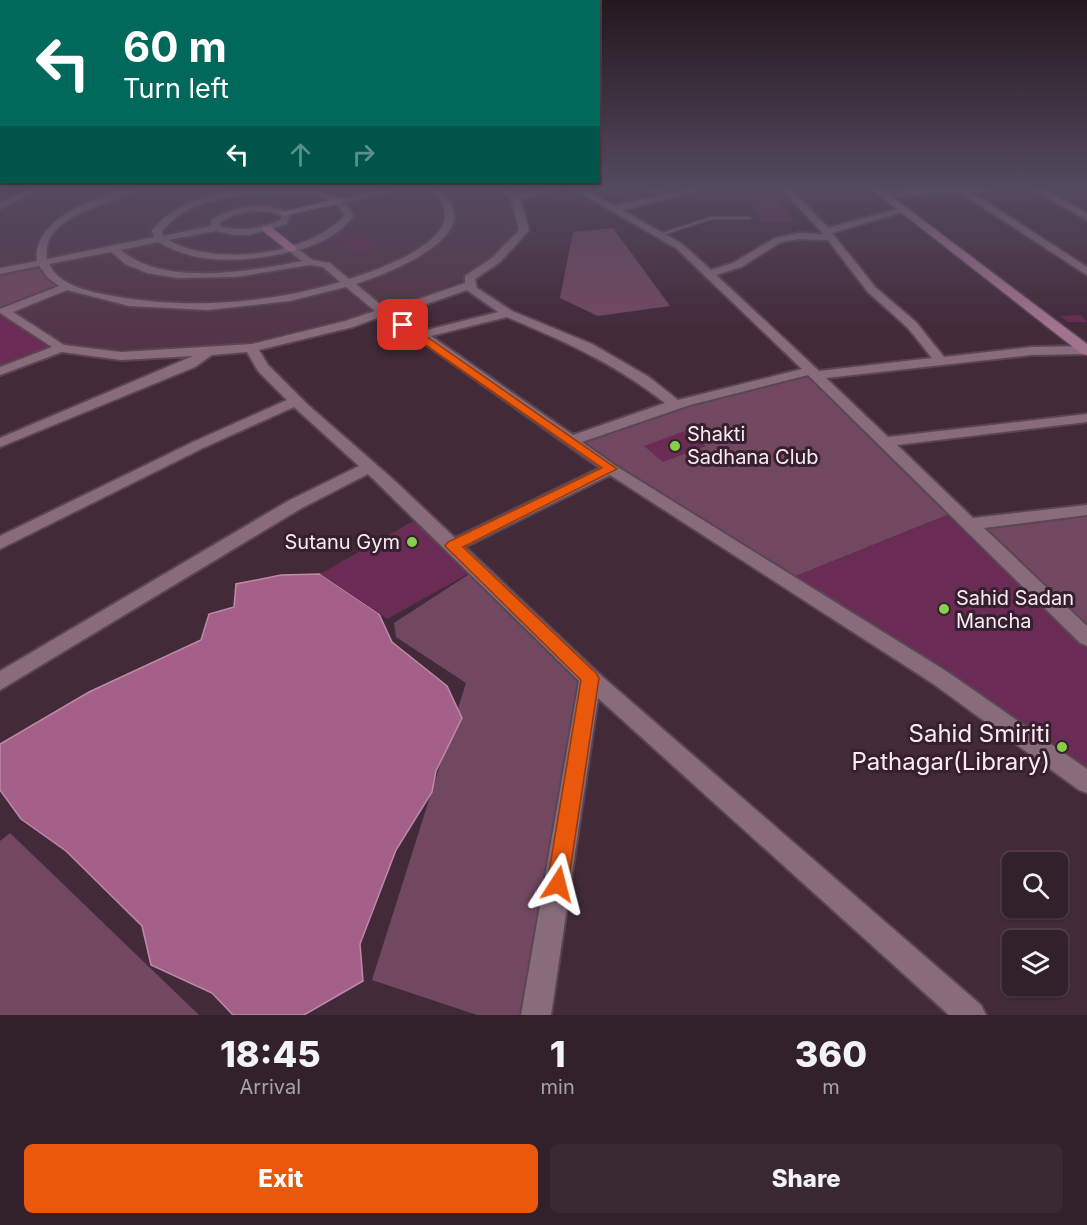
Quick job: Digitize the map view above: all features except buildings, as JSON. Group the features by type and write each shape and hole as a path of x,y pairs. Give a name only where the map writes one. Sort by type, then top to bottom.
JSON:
{"main road":[{"path":"273,234 292,249"},
{"path":"936,234 1087,351"}],"street":[{"path":"48,234 40,249 42,263 51,275 68,286 84,292 126,301 188,305 266,300 348,283 408,259 434,242 441,234"},
{"path":"158,234 159,239 176,250 209,256 250,255 292,249 330,234"},
{"path":"0,271 183,234"},
{"path":"520,234 496,260 469,278 472,290 508,313 588,347 644,380 676,405"},
{"path":"662,234 679,246 765,326 1087,638"},
{"path":"708,274 736,265 778,240 822,234"},
{"path":"827,234 872,290 912,326 941,361"},
{"path":"1031,234 1087,272"},
{"path":"114,249 129,262 148,270 174,274 248,273 309,262 326,265 384,313 421,335 611,469 939,677 1087,782"},
{"path":"292,249 309,262"},
{"path":"68,286 4,311 61,348 121,356 252,348 349,324 471,284"},
{"path":"421,335 508,313"},
{"path":"0,371 61,348"},
{"path":"252,348 263,368 296,401 389,484 590,678 971,1015"},
{"path":"571,441 703,397 812,373 1031,351 1087,351"},
{"path":"0,443 190,364 208,352"},
{"path":"0,543 198,445 296,401"},
{"path":"883,442 1087,418"},
{"path":"0,681 294,505 369,467"},
{"path":"453,546 611,469"},
{"path":"968,524 1087,510"},
{"path":"536,1015 590,678"}],"shaded area":[{"path":"0,234 517,234 517,238 474,275 386,314 252,348 209,352 61,348 0,370"},
{"path":"573,234 618,234 670,306 598,316 560,298"},
{"path":"42,263 68,286 0,310 0,271"},
{"path":"809,371 955,512 786,580 571,441 693,400"},
{"path":"1087,510 1087,638 968,524"},
{"path":"477,569 590,678 536,1015 477,1015 372,980 466,683 396,637 394,623"},
{"path":"320,574 379,614 392,642 447,686 462,718 436,771 432,792 396,850 360,944 363,981 304,1015 233,1015 212,993 151,965 142,926 66,851 21,819 0,790 0,744 89,692 201,640 209,614 234,607 236,584 281,575"},
{"path":"10,833 199,1015 0,1015 0,841"}],"place":[{"name":"Shakti Sadhana Club","path":"675,446"},
{"name":"Sutanu Gym","path":"412,542"},
{"name":"Sahid Sadan Mancha","path":"944,609"},
{"name":"Sahid Smiriti Pathagar(Library)","path":"1062,747"}],"route":[{"path":"403,325 421,335 611,469 453,546 590,678 558,884"}]}
